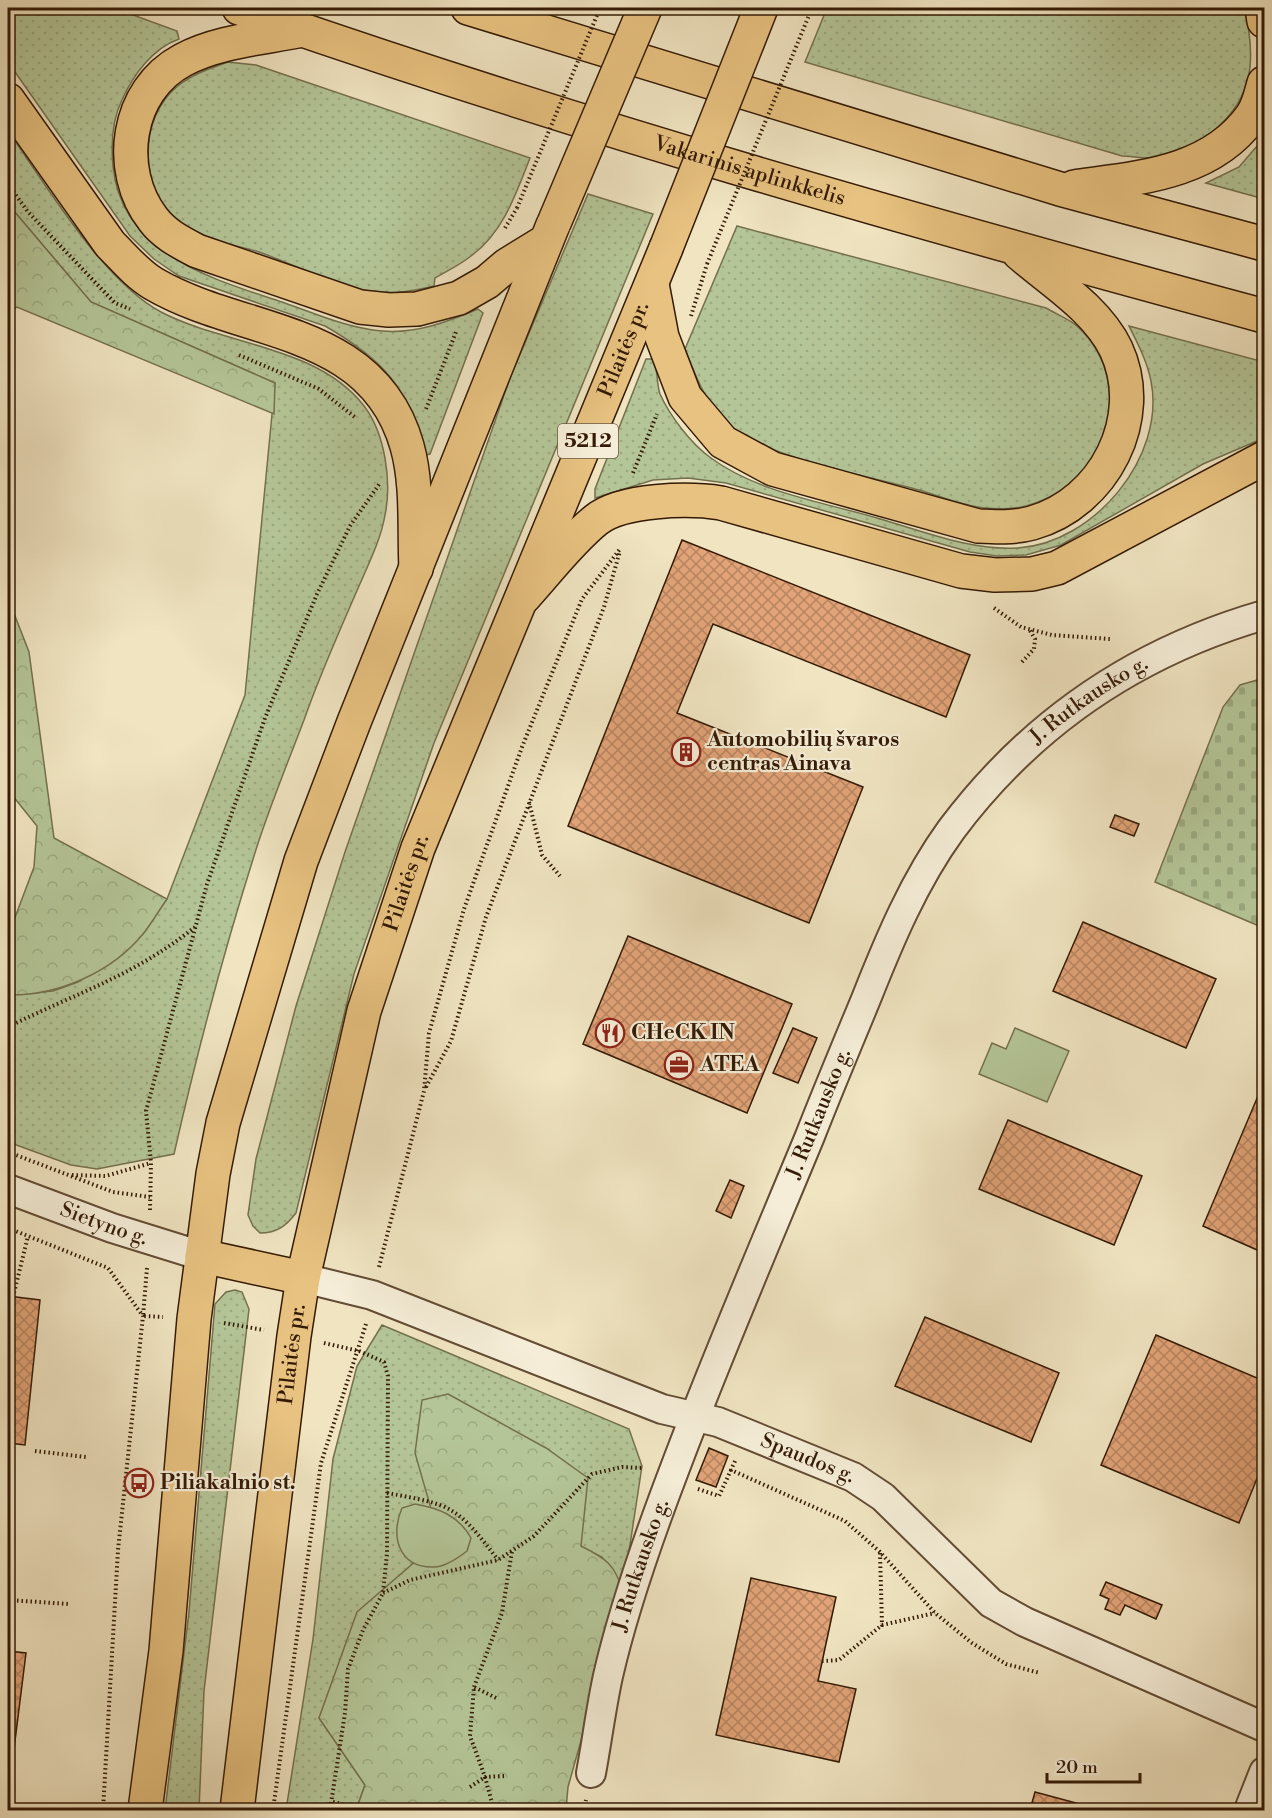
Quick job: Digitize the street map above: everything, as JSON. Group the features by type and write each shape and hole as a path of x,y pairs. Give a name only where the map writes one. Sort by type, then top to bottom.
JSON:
{"main road":[{"name":"Vakarinis aplinkkelis","path":"239,8 546,110 1013,248 1264,316"},
{"path":"468,8 1060,189 1264,244"},
{"path":"145,1810 166,1651 194,1319 223,1123 291,895 354,722 550,232 645,8"},
{"name":"Pilaitės pr.","path":"237,1810 303,1278 364,1011 418,849 652,284 761,8"},
{"path":"1262,8 1264,21"},
{"path":"303,30 207,50 181,61 160,78 143,102 132,124 130,152 134,181 153,220 171,238 196,251 349,303 389,310 417,309 459,298 487,282 550,232"},
{"path":"1060,189 1164,173 1221,148 1252,116 1264,83"},
{"path":"8,100 110,244 129,264 153,283 187,300 311,342 342,357 366,376 398,420 407,447 413,476 416,568"},
{"path":"652,284 662,337 685,397 723,442 773,469 978,526 1004,528 1032,523 1054,515 1080,498 1102,476 1117,449 1126,419 1125,385 1116,349 1095,318 1013,248"},
{"path":"524,597 597,519 628,507 662,500 692,498 721,503 970,572 995,575 1032,574 1058,568 1264,458"},
{"path":"202,1256 303,1278"}],"street":[{"name":"J. Rutkausko g.","path":"591,1773 609,1674 648,1539 694,1418 889,942 916,886 950,832 1011,760 1042,731 1090,694 1195,639 1264,615"},
{"name":"Sietyno g.","path":"8,1189 149,1240 202,1256"},
{"name":"Spaudos g.","path":"303,1278 372,1295 662,1409 718,1422 747,1432 853,1477 883,1497 983,1595 1025,1622 1264,1727"},
{"path":"1249,1810 1264,1772"}],"path":[{"path":"517,208 600,8"},
{"path":"707,264 812,8"},
{"path":"423,417 458,326"},
{"path":"424,1090 451,1041 486,917 604,607 629,524 628,507 632,477 675,371"},
{"path":"103,1810 118,1551 149,1240 151,1163 146,1111 207,884 265,718 316,594 350,526 387,473"},
{"path":"372,1295 424,1090 429,1034 445,970 500,809 582,599 620,549"},
{"path":"970,572 994,608 1021,627 1052,635 1110,639"},
{"path":"1022,662 1034,649 1035,639 1029,629"},
{"path":"529,801 542,855 561,876"},
{"path":"8,921 12,910"},
{"path":"8,1027 113,980 163,953 196,927"},
{"path":"8,1152 114,1192 150,1197"},
{"path":"68,1175 106,1176 151,1163"},
{"path":"8,1228 108,1268 143,1316"},
{"path":"13,1297 28,1236"},
{"path":"194,1319 248,1326 294,1336"},
{"path":"273,1810 321,1463 345,1384 359,1351 384,1362 388,1376 383,1593 363,1630 348,1669 333,1802 330,1810"},
{"path":"747,1432 731,1470 845,1521 880,1552 935,1613 972,1642 1006,1664 1040,1673"},
{"path":"35,1451 86,1457"},
{"path":"383,1593 410,1580 498,1560 534,1536 592,1474 622,1467 649,1468"},
{"path":"387,1493 441,1503 468,1520 498,1560"},
{"path":"494,1810 470,1736 474,1687 502,1612 512,1551"},
{"path":"880,1552 882,1624"},
{"path":"8,1600 69,1604"},
{"path":"822,1660 838,1660 882,1624 935,1613"},
{"path":"474,1687 496,1698"},
{"path":"470,1787 485,1777 506,1776"},
{"path":"333,1802 371,1810"}],"green space":[{"path":"8,8 114,8 177,31 179,39 152,56 138,72 127,91 116,116 112,149 113,166 120,196 133,221 152,242 174,258 227,283 356,327 382,331 407,331 443,322 478,309 483,313 430,454 426,455 419,432 402,394 391,378 364,352 325,326 179,276 154,259 130,236 8,62"},
{"path":"827,8 1244,8 1250,37 1250,67 1247,84 1231,113 1205,137 1175,153 1159,157 1122,156 805,62"},
{"path":"228,62 256,65 530,158 507,212 492,236 462,262 435,278 434,286 399,292 372,292 349,287 259,252 196,234 178,223 165,209 150,173 148,154 150,134 156,116 165,99 184,81"},
{"path":"8,131 97,256 139,298 161,312 186,323 296,359 322,371 345,386 371,417 382,444 387,473 387,502 378,542 330,652 271,805 254,856 211,1004 174,1154 97,1169 71,1165 8,1142 8,995 53,991 78,982 143,934 167,899 245,695 275,383 91,302 8,204"},
{"path":"1264,138 1264,199 1206,183 1239,167"},
{"path":"588,194 653,214 434,743 354,974 296,1213 281,1228 260,1233 253,1226 248,1215 256,1159 296,1006 345,852 510,378"},
{"path":"8,204 91,302 275,383 274,414 17,307 8,312"},
{"path":"737,226 1046,308 1071,322 1078,327 1097,351 1107,378 1110,406 1104,433 1092,458 1074,480 1050,497 1021,507 989,508 968,505 794,457 749,439 724,420 709,401 685,349"},
{"path":"1129,326 1264,362 1264,438 1203,464 1061,545 1026,555 997,556 970,552 726,483 688,478 653,480 595,498 595,489 646,359 652,359 656,367 660,394 669,411 696,445 729,470 791,495 965,543 1018,548 1046,543 1073,530 1097,513 1119,491 1136,466 1147,438 1153,410 1151,381 1145,360"},
{"path":"8,598 29,652 54,838 167,899 146,930 130,948 99,971 64,986 27,994 8,995 8,936 34,867 37,826 8,790"},
{"path":"1264,678 1264,928 1155,882 1223,707 1240,685"},
{"path":"1015,1028 1069,1051 1047,1102 979,1074 992,1043 1006,1049"},
{"path":"235,1290 242,1292 249,1309 204,1691 199,1810 165,1810 189,1612 215,1304 226,1292"},
{"path":"382,1325 629,1429 642,1466 623,1591 602,1557 581,1547 440,1540 319,1718 365,1785 356,1810 286,1810 313,1639 333,1459 357,1366"},
{"path":"448,1394 546,1448 588,1478 581,1546 613,1568 623,1591 568,1787 566,1810 356,1810 365,1785 319,1718 357,1612 440,1540 415,1453 422,1400"},
{"path":"415,1504 448,1514 461,1524 471,1538 467,1551 438,1567 422,1566 405,1556 397,1539 398,1518 402,1508"}],"building":[{"name":"Automobilių švaros centras Ainava","path":"682,540 970,655 946,717 713,624 677,713 863,787 809,923 568,826"},
{"path":"1115,815 1139,824 1134,836 1110,827"},
{"path":"1083,922 1216,979 1186,1048 1053,991"},
{"path":"628,936 792,1004 747,1113 583,1044"},
{"path":"793,1028 817,1038 798,1083 773,1073"},
{"path":"1258,1096 1264,1099 1264,1253 1203,1226"},
{"path":"1008,1120 1142,1176 1114,1245 979,1189"},
{"path":"730,1180 744,1186 731,1218 716,1211"},
{"path":"8,1296 40,1300 25,1445 8,1443"},
{"path":"925,1317 1059,1373 1031,1442 895,1386"},
{"path":"1156,1335 1264,1381 1264,1479 1258,1476 1239,1523 1101,1465"},
{"path":"709,1448 728,1456 716,1487 696,1480"},
{"path":"751,1578 836,1597 818,1681 856,1689 839,1762 716,1735"},
{"path":"1106,1582 1162,1605 1156,1619 1125,1605 1120,1615 1105,1609 1109,1599 1100,1595"},
{"path":"8,1651 26,1653 8,1797"},
{"path":"1035,1792 1102,1810 1030,1810"}],"place":[{"name":"Automobilių švaros centras Ainava","path":"686,752"},
{"name":"CHeCK IN","path":"610,1033"},
{"name":"ATEA","path":"679,1065"},
{"name":"Piliakalnio st.","path":"139,1483"}]}
